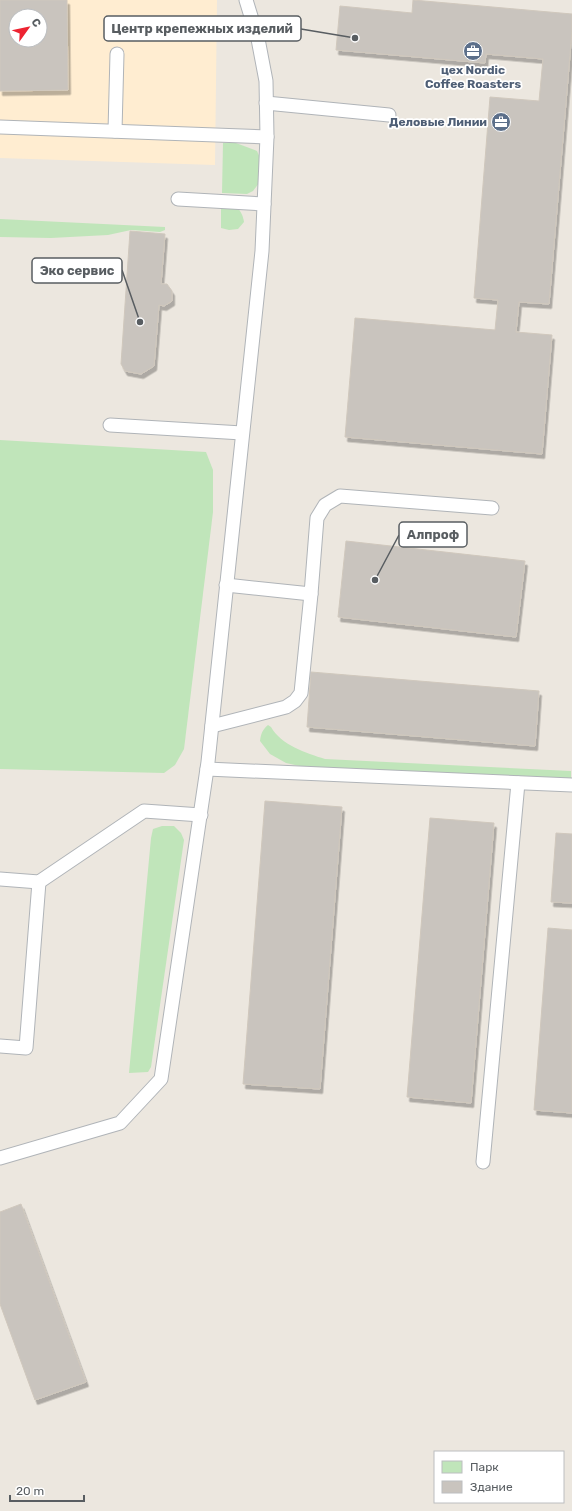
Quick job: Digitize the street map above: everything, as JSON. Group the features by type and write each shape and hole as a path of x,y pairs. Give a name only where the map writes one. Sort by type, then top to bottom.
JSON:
{"lane":[{"path":"0,1158 120,1123 161,1079 207,769 262,251 267,137 266,81 258,39 246,0"},
{"path":"115,131 117,54"},
{"path":"266,103 389,115"},
{"path":"0,127 267,137"},
{"path":"178,199 264,204"},
{"path":"110,425 242,433"},
{"path":"212,726 286,707 295,701 301,693 317,518 325,505 340,496 492,508"},
{"path":"226,584 311,594"},
{"path":"207,769 572,786"},
{"path":"483,1162 518,783"},
{"path":"0,879 39,882 144,811 201,816"},
{"path":"0,1046 26,1048 39,882"}],"shaded area":[{"path":"0,0 217,0 215,165 0,158"}],"green space":[{"path":"223,143 236,143 257,151 261,160 259,183 253,191 247,194 222,193"},
{"path":"221,204 235,205 240,211 244,222 238,229 229,230 221,228"},
{"path":"0,219 165,227 165,230 160,232 131,230 108,235 51,238 0,237"},
{"path":"0,440 206,452 213,470 213,512 184,749 175,765 164,773 0,769"},
{"path":"268,725 281,739 295,748 325,759 571,771 571,781 313,769 286,763 270,754 260,741 262,732"},
{"path":"162,826 174,826 181,833 184,840 151,1067 148,1072 129,1073 151,838 153,829"}],"building":[{"path":"0,0 67,0 68,90 0,91"},
{"path":"413,0 572,14 572,31 549,304 519,302 516,332 552,335 542,454 345,437 355,318 495,330 498,300 474,298 490,97 539,101 543,59 486,54 485,63 336,50 340,6 412,13"},
{"path":"130,231 165,234 161,284 167,284 172,291 172,301 164,306 159,305 154,366 141,374 125,371 121,364"},
{"path":"346,541 525,561 516,637 338,617"},
{"path":"311,672 539,691 535,746 307,727"},
{"path":"265,801 342,807 320,1089 243,1084"},
{"path":"430,818 494,823 471,1103 407,1097"},
{"path":"556,833 572,834 572,903 551,902"},
{"path":"548,928 572,930 572,1113 534,1110"},
{"path":"21,1204 86,1382 35,1400 0,1304 0,1212"}],"place":[{"name":"Центр крепежных изделий","path":"355,38"},
{"name":"цех Nordic Coffee Roasters","path":"473,51"},
{"name":"Деловые Линии","path":"501,122"},
{"name":"Эко сервис","path":"140,322"},
{"name":"Алпроф","path":"375,580"}]}
